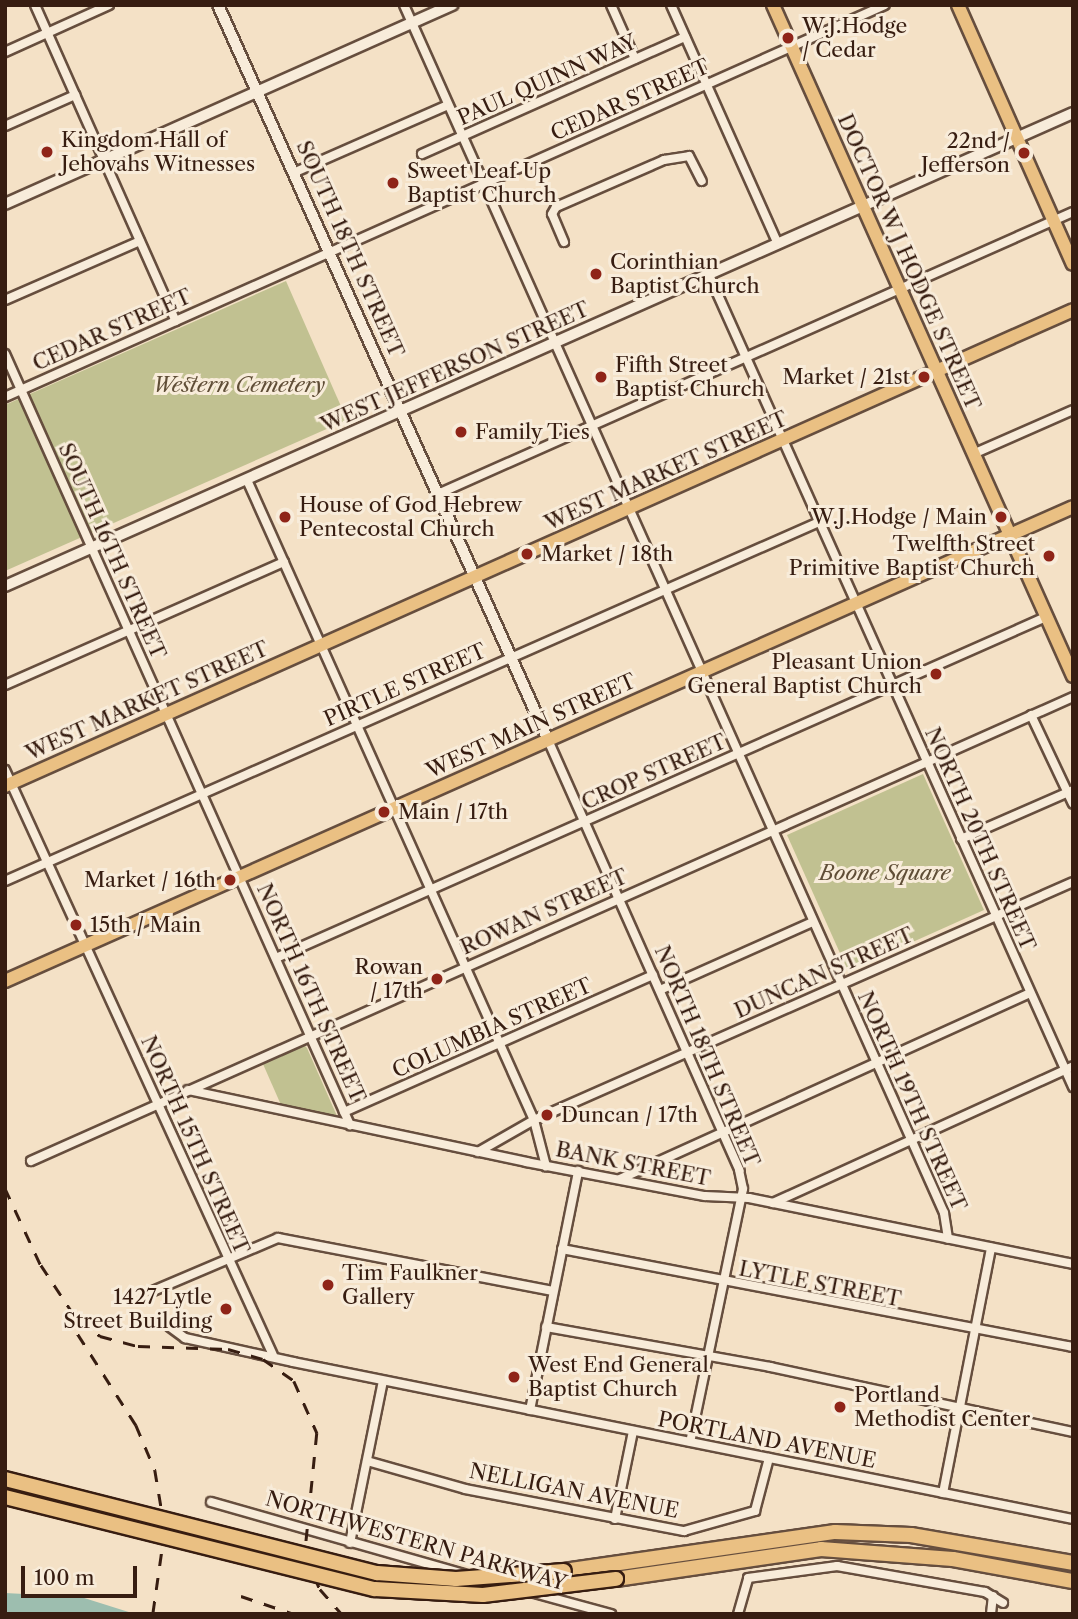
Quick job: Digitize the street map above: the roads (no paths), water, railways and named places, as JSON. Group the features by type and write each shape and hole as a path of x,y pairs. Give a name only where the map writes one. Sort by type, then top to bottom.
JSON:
{"highway":[{"path":"5,1479 377,1573 456,1579 564,1571 734,1542 846,1532 970,1543 1073,1563"},
{"path":"5,1497 375,1590 483,1595 821,1549 953,1559 1073,1581"}],"main road":[{"name":"DOCTOR W J HODGE STREET","path":"773,5 1073,677"},
{"path":"958,5 1073,264"},
{"name":"WEST MARKET STREET","path":"8,785 1073,310"},
{"name":"WEST MAIN STREET","path":"5,981 1073,507"}],"street":[{"path":"35,5 176,321"},
{"path":"5,52 109,5"},
{"name":"SOUTH 18TH STREET","path":"218,5 548,740"},
{"name":"NORTH 19TH STREET","path":"404,5 947,1221 948,1239"},
{"path":"5,204 453,5"},
{"path":"611,5 635,59"},
{"path":"671,5 778,244"},
{"name":"CEDAR STREET","path":"5,397 885,5"},
{"name":"PAUL QUINN WAY","path":"422,154 685,37"},
{"path":"5,126 75,95"},
{"path":"293,173 448,105"},
{"name":"WEST JEFFERSON STREET","path":"5,586 1073,113"},
{"path":"564,242 552,215 556,207 673,156 689,156 702,181"},
{"path":"438,494 1073,212"},
{"path":"5,300 140,241"},
{"name":"NORTH 20TH STREET","path":"709,275 995,916 1030,993 1069,1068 1073,1087"},
{"name":"SOUTH 16TH STREET","path":"5,354 239,876"},
{"path":"973,454 1073,410"},
{"path":"247,480 534,1120 546,1166"},
{"name":"PIRTLE STREET","path":"5,881 819,522"},
{"path":"5,685 284,562"},
{"name":"CROP STREET","path":"276,958 1046,617"},
{"name":"ROWAN STREET","path":"31,1161 156,1103 1073,697"},
{"path":"1031,715 1070,791 1073,804"},
{"name":"NORTH 18TH STREET","path":"548,740 739,1170 740,1198 690,1442"},
{"name":"NORTH 15TH STREET","path":"5,770 8,785 48,862 225,1257 275,1357"},
{"path":"961,839 1070,791"},
{"name":"NORTH 16TH STREET","path":"239,876 350,1125"},
{"name":"DUNCAN STREET","path":"478,1152 534,1120 1073,882"},
{"path":"660,990 813,922"},
{"name":"COLUMBIA STREET","path":"344,1112 653,975"},
{"path":"620,1179 722,1129 1030,993"},
{"path":"773,1203 1069,1068"},
{"name":"BANK STREET","path":"188,1090 546,1166 773,1203 1073,1264"},
{"path":"530,1410 578,1171"},
{"path":"153,1291 263,1240 289,1239 554,1291"},
{"path":"943,1493 991,1248"},
{"name":"LYTLE STREET","path":"562,1250 1073,1347"},
{"name":"PORTLAND AVENUE","path":"170,1327 185,1338 383,1381 1073,1519"},
{"path":"546,1327 699,1359 708,1354 1073,1432"},
{"path":"350,1543 383,1381"},
{"path":"615,1519 633,1431"},
{"name":"NELLIGAN AVENUE","path":"367,1461 465,1489 615,1519 695,1528 757,1509 769,1458"},
{"name":"NORTHWESTERN PARKWAY","path":"211,1502 611,1614"},
{"path":"738,1614 748,1578 857,1567 993,1596 1003,1602"},
{"path":"991,1614 993,1596"}],"railway":[{"path":"5,1188 45,1274"},
{"path":"41,1265 78,1321 100,1336 138,1346 228,1349 263,1359 294,1381 317,1433 305,1554 320,1589 342,1614"},
{"path":"65,1314 136,1425 155,1470 165,1530 153,1614"},
{"path":"241,1596 294,1614"}],"place":[{"name":"W.J.Hodge / Cedar","path":"788,38"},
{"name":"Kingdom Hall of Jehovahs Witnesses","path":"47,152"},
{"name":"22nd / Jefferson","path":"1024,153"},
{"name":"Sweet Leaf Up Baptist Church","path":"393,183"},
{"name":"Corinthian Baptist Church","path":"596,274"},
{"name":"Fifth Street Baptist Church","path":"601,377"},
{"name":"Market / 21st","path":"924,377"},
{"name":"Family Ties","path":"461,432"},
{"name":"House of God Hebrew Pentecostal Church","path":"285,517"},
{"name":"W.J.Hodge / Main","path":"1001,517"},
{"name":"Market / 18th","path":"527,554"},
{"name":"Twelfth Street Primitive Baptist Church","path":"1049,556"},
{"name":"Pleasant Union General Baptist Church","path":"936,674"},
{"name":"Main / 17th","path":"384,812"},
{"name":"Market / 16th","path":"230,880"},
{"name":"15th / Main","path":"76,925"},
{"name":"Rowan / 17th","path":"437,979"},
{"name":"Duncan / 17th","path":"547,1115"},
{"name":"Tim Faulkner Gallery","path":"328,1285"},
{"name":"1427 Lytle Street Building","path":"226,1309"},
{"name":"West End General Baptist Church","path":"514,1377"},
{"name":"Portland Methodist Center","path":"840,1407"}],"park label":[{"name":"Western Cemetery","path":"239,385"},
{"name":"Boone Square","path":"885,873"}]}
